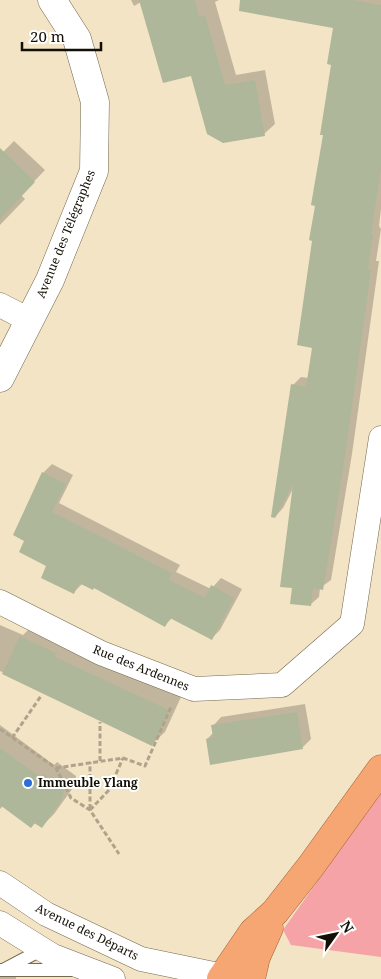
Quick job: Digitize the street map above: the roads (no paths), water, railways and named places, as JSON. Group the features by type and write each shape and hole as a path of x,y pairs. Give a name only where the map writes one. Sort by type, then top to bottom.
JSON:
{"highway":[{"path":"227,978 253,932 275,912 381,770"},
{"path":"251,979 256,957 275,912"}],"street":[{"name":"Avenue des Télégraphes","path":"0,378 50,280 94,172 95,102 77,39 52,0"},
{"path":"0,305 29,320"},
{"name":"Rue des Ardennes","path":"0,602 101,653 194,689 282,685 352,624 381,438"},
{"name":"Avenue des Départs","path":"0,884 46,914 141,959 227,978"},
{"path":"0,923 41,950 113,979"}],"lane":[{"path":"1,970 41,950"},
{"path":"1,970 89,970"}],"place":[{"name":"Immeuble Ylang","path":"28,783"}]}
